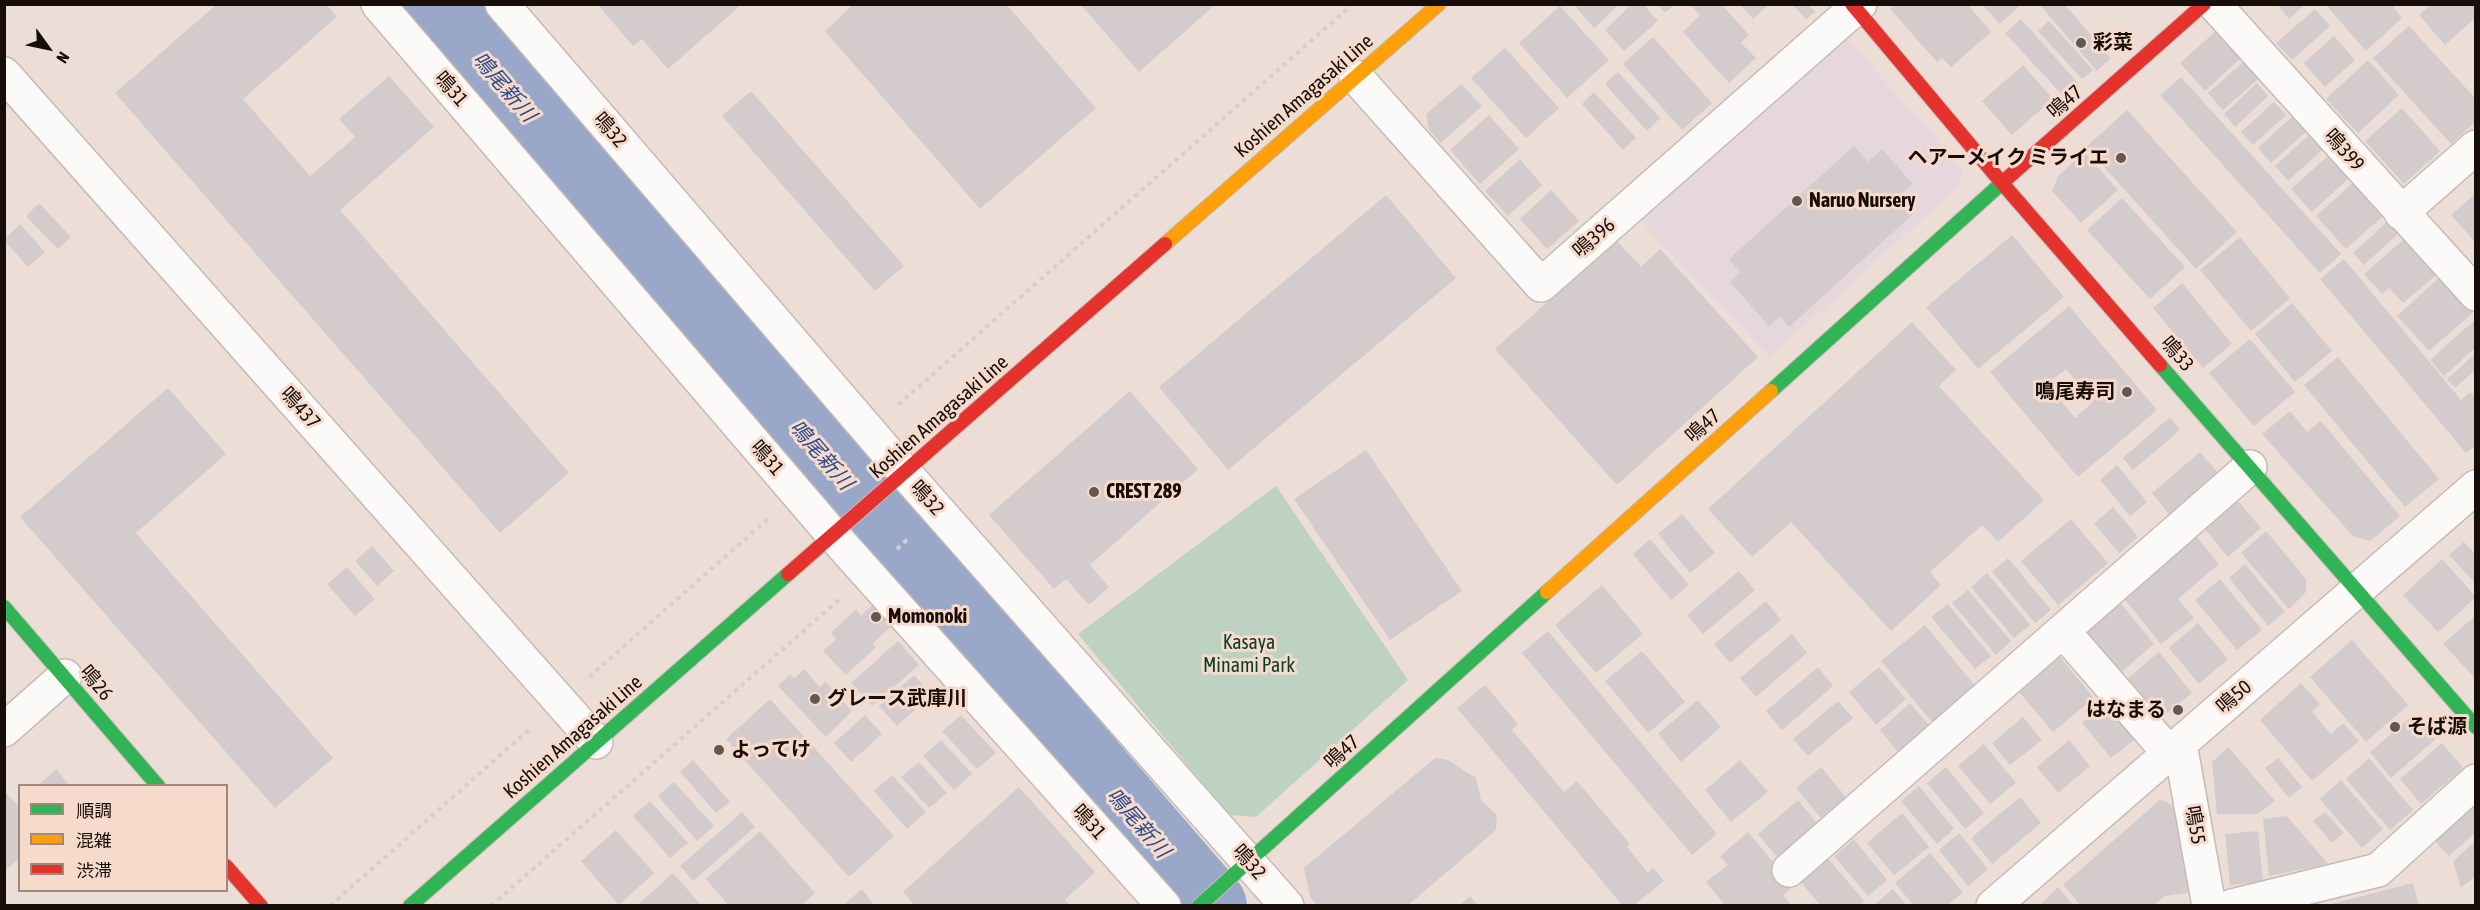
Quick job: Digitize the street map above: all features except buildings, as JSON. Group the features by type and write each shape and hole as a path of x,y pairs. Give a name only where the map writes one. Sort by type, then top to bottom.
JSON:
{"street":[{"name":"鳴31","path":"378,4 841,528 873,570 1164,906"},
{"name":"鳴32","path":"502,4 860,438 1239,870 1287,906"},
{"name":"Koshien Amagasaki Line","path":"410,906 1439,4"},
{"name":"鳴47","path":"1199,906 2204,4"},
{"name":"鳴399","path":"2214,4 2475,294"},
{"name":"鳴396","path":"1356,77 1541,285 1856,6"},
{"name":"鳴33","path":"1856,6 2002,183 2475,727"},
{"name":"鳴437","path":"4,74 596,742"},
{"path":"2401,213 2475,147"},
{"path":"1789,870 2250,467"},
{"name":"鳴50","path":"1993,906 2475,487"},
{"name":"鳴26","path":"4,607 156,784"},
{"path":"2063,631 2174,749"},
{"path":"4,730 65,676"},
{"name":"鳴55","path":"2174,749 2209,906"},
{"path":"2232,906 2378,870 2475,781"},
{"path":"228,868 261,906"}],"path":[{"path":"817,476 1353,4"},
{"path":"491,906 913,535"}],"shaded area":[{"name":"Naruo Nursery","path":"1841,32 1962,168 1958,187 1770,357 1636,216"}],"green space":[{"name":"Kasaya Minami Park","path":"1276,486 1408,680 1256,817 1229,815 1078,634"}],"waterway":[{"name":"鳴尾新川","path":"433,4 1209,906"}],"traffic: fast":[{"path":"1771,391 2003,182"},
{"path":"2160,365 2476,727"},
{"path":"410,906 788,574"},
{"path":"1199,906 1547,592"},
{"path":"4,607 156,784"}],"traffic: slow":[{"path":"1165,244 1439,4"},
{"path":"1547,592 1771,391"}],"traffic: jam":[{"path":"1852,4 2002,183 2160,365"},
{"path":"2003,182 2204,4"},
{"path":"788,574 1165,244"},
{"path":"228,868 261,906"}],"place":[{"name":"彩菜","path":"2081,43"},
{"name":"ヘアーメイク ミライエ","path":"2121,158"},
{"name":"Naruo Nursery","path":"1797,201"},
{"name":"鳴尾寿司","path":"2127,392"},
{"name":"CREST 289","path":"1094,492"},
{"name":"Momonoki","path":"876,617"},
{"name":"グレース武庫川","path":"815,699"},
{"name":"はなまる","path":"2178,710"},
{"name":"そば源","path":"2395,727"},
{"name":"よってけ","path":"719,750"}]}
